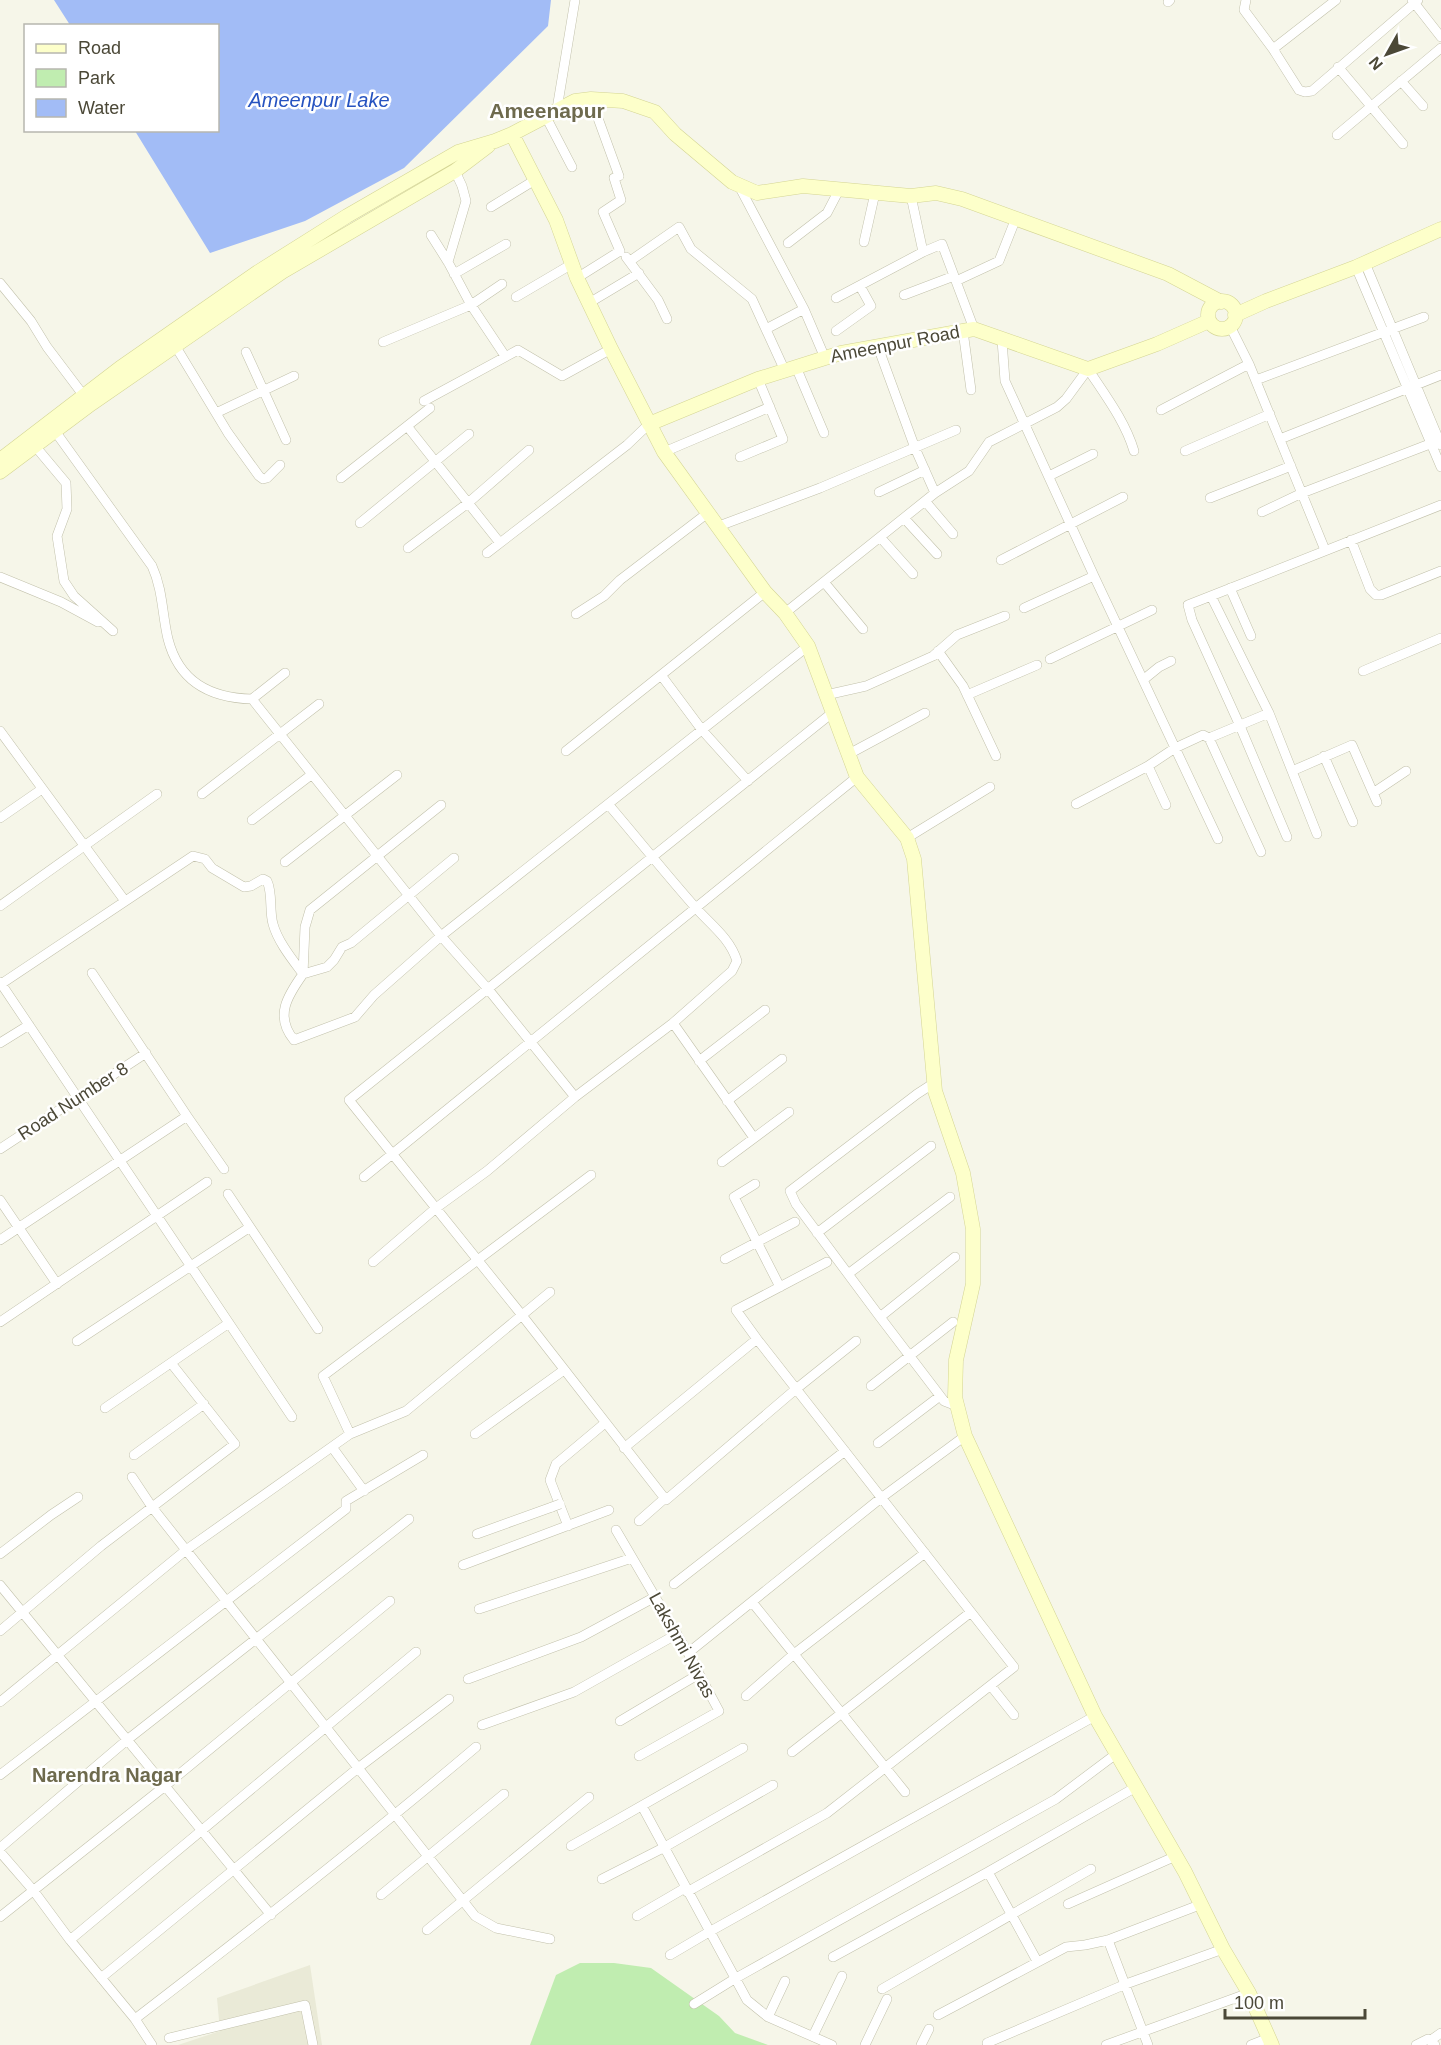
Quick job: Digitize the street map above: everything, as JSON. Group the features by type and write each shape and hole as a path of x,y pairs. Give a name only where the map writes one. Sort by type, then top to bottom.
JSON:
{"street":[{"path":"572,167 551,113 576,0"},
{"path":"1246,0 1244,10 1273,49 1299,90 1305,92 1312,91 1415,1 1441,36"},
{"path":"1273,49 1336,0"},
{"path":"1337,135 1441,48"},
{"path":"1338,67 1403,144"},
{"path":"1401,81 1423,106"},
{"path":"591,99 619,176 614,178 621,200 603,212 620,251 658,300 667,319"},
{"path":"0,460 52,427 258,272 347,216 458,152 513,134 575,101 591,99 623,101 655,112 675,134 732,182 757,193 803,186 911,196 936,193 962,199 1168,274 1229,312 1325,550"},
{"path":"513,134 556,220 574,271 611,350 664,452 720,526 765,592 785,613 808,646 857,777 907,838 914,859 935,1091 963,1173 974,1229 973,1284 956,1360 955,1397 965,1436 1095,1716 1202,1904 1223,1949 1249,1993 1271,2041 1251,2045"},
{"path":"87,400 176,346 282,272 455,171 495,141"},
{"path":"448,262 466,201 455,171"},
{"path":"491,207 535,180"},
{"path":"739,186 804,309 825,358"},
{"path":"788,243 827,213 839,190"},
{"path":"864,242 875,193"},
{"path":"911,196 923,252"},
{"path":"904,295 955,279 999,261 1016,218"},
{"path":"630,261 679,227 691,249 752,299 766,329 824,433"},
{"path":"1229,312 1220,329 1209,321 1210,308 1229,312 1266,301 1361,265 1441,229"},
{"path":"431,236 471,305 505,356"},
{"path":"454,274 506,244"},
{"path":"836,298 942,244 955,279 969,330 971,390"},
{"path":"516,297 620,251"},
{"path":"1361,265 1411,386 1438,442 1441,467"},
{"path":"589,303 639,273"},
{"path":"0,283 31,321 47,347 87,400"},
{"path":"383,342 471,305 502,284"},
{"path":"836,331 871,306 860,286"},
{"path":"766,329 804,309"},
{"path":"1256,380 1424,317"},
{"path":"785,613 935,493 969,471 989,442 1057,407 1066,399 1088,369 1157,344 1209,321"},
{"name":"Ameenpur Road","path":"650,424 758,379 841,352 969,330 1088,369"},
{"path":"1002,340 1005,381 1218,839"},
{"path":"176,346 216,413 259,476 263,479 267,478 280,465"},
{"path":"878,347 915,448 935,493"},
{"path":"341,478 407,426 427,404 505,356 518,350 562,376 611,350"},
{"path":"246,352 286,440"},
{"path":"1161,410 1249,364"},
{"path":"1088,369 1129,435 1134,451"},
{"path":"1280,439 1441,375"},
{"path":"216,413 294,376"},
{"path":"740,457 783,439 758,379"},
{"path":"664,452 771,407"},
{"path":"1185,452 1270,414"},
{"path":"487,553 627,445 650,424"},
{"path":"407,426 500,543"},
{"path":"0,472 35,446 52,427"},
{"path":"52,427 152,566 161,592 169,640 188,678 213,692 235,698 252,699 285,672"},
{"path":"720,526 956,430"},
{"path":"360,523 469,434"},
{"path":"1262,512 1302,493 1438,442"},
{"path":"0,577 61,602 113,631 74,596 64,580 57,536 68,509 66,483 35,446"},
{"path":"408,548 468,503 529,450"},
{"path":"1049,476 1092,454"},
{"path":"1210,498 1291,466"},
{"path":"879,492 924,470"},
{"path":"1001,560 1123,497"},
{"path":"925,501 953,534"},
{"path":"1287,837 1192,620 1188,605 1441,505"},
{"path":"576,614 604,596 620,580 709,512"},
{"path":"904,518 937,554"},
{"path":"880,537 913,574"},
{"path":"1351,540 1370,589 1376,595 1441,571"},
{"path":"1023,608 1094,576"},
{"path":"824,582 863,629"},
{"path":"1230,588 1251,636"},
{"path":"566,751 765,592"},
{"path":"1211,596 1269,713 1317,834"},
{"path":"1050,659 1152,610"},
{"path":"826,695 866,686 933,656 957,635 1005,616"},
{"path":"1363,671 1441,638"},
{"path":"441,805 310,910 304,927 303,974 284,1008 286,1029 294,1040 355,1017 374,995 441,936 808,646"},
{"path":"938,651 967,695 996,756"},
{"path":"1143,680 1170,661"},
{"path":"967,695 1037,665"},
{"path":"661,675 702,730 748,781"},
{"path":"252,699 441,936 488,989 575,1097"},
{"path":"202,794 319,704"},
{"path":"664,1498 521,1314 349,1100 832,713"},
{"path":"847,755 925,713"},
{"path":"1209,738 1269,713"},
{"path":"1,735 124,901"},
{"path":"1076,804 1175,748 1203,735 1209,738 1260,852"},
{"path":"1292,771 1352,746 1375,798 1406,771"},
{"path":"1324,756 1353,822"},
{"path":"1148,765 1166,805"},
{"path":"252,820 311,775"},
{"path":"285,862 398,775"},
{"path":"364,1178 857,777"},
{"path":"907,838 990,787"},
{"path":"0,818 42,789"},
{"path":"0,906 157,794"},
{"path":"373,1262 575,1097 673,1023 732,971 737,961 735,953 608,804"},
{"path":"292,1417 1,983 194,856 205,859 212,868 244,887 265,880 270,893 274,927 303,974"},
{"path":"303,974 327,967 342,947 351,943 454,858"},
{"path":"92,973 224,1169"},
{"path":"699,1061 765,1010"},
{"path":"673,1023 754,1138"},
{"path":"0,1044 29,1025"},
{"name":"Road Number 8","path":"0,1149 146,1053"},
{"path":"727,1101 782,1059"},
{"path":"934,1083 790,1191 796,1204 817,1233 940,1396 944,1401 957,1406"},
{"path":"722,1162 789,1112"},
{"path":"0,1240 187,1116"},
{"path":"817,1233 931,1146"},
{"path":"350,1434 323,1376 591,1174"},
{"path":"0,1322 207,1182"},
{"path":"755,1184 734,1197 780,1287"},
{"path":"228,1194 318,1329"},
{"path":"848,1274 950,1197"},
{"path":"0,1200 57,1284"},
{"path":"725,1259 795,1222"},
{"path":"77,1341 250,1227"},
{"path":"880,1317 955,1257"},
{"path":"637,1916 827,1813 1014,1667 736,1310 827,1262"},
{"path":"0,1702 186,1550 350,1434 406,1412 550,1292"},
{"path":"871,1386 953,1322"},
{"path":"105,1408 229,1323"},
{"path":"624,1448 757,1339"},
{"path":"639,1521 856,1341"},
{"path":"0,1631 101,1546 235,1444 171,1363"},
{"path":"475,1434 564,1370"},
{"path":"878,1443 940,1396"},
{"path":"134,1455 204,1404"},
{"path":"568,1526 550,1479 556,1464 605,1423"},
{"path":"688,1653 881,1498 965,1436"},
{"path":"332,1447 364,1491"},
{"path":"674,1584 845,1451"},
{"path":"0,1774 346,1509 346,1501 423,1455"},
{"path":"132,1477 152,1507 475,1916 496,1928 550,1939"},
{"path":"0,1554 78,1497"},
{"path":"477,1534 556,1505"},
{"path":"463,1565 609,1510"},
{"path":"152,2045 135,2019 0,1850 127,1740 409,1519"},
{"name":"Lakshmi Nivas","path":"616,1530 719,1711 639,1756"},
{"path":"746,1696 794,1654 925,1553"},
{"path":"479,1609 632,1558"},
{"path":"0,1585 271,1915"},
{"path":"468,1679 581,1637 655,1597"},
{"path":"0,1917 165,1786 390,1601"},
{"path":"752,1602 905,1792"},
{"path":"792,1752 971,1612"},
{"path":"482,1725 574,1692 677,1634"},
{"path":"70,1940 416,1652"},
{"path":"620,1721 699,1674"},
{"path":"991,1686 1014,1715"},
{"path":"101,1978 358,1768 449,1699"},
{"path":"670,1955 1095,1716"},
{"path":"135,2019 271,1915 476,1747"},
{"path":"571,1846 743,1748"},
{"path":"694,2004 736,1978 1056,1799 1116,1754"},
{"path":"602,1879 663,1848 773,1785"},
{"path":"833,1957 1136,1787"},
{"path":"381,1895 504,1794"},
{"path":"427,1930 589,1797"},
{"path":"642,1806 747,2000 768,2017 832,2045"},
{"path":"1068,1904 1176,1856"},
{"path":"882,1989 1091,1869"},
{"path":"988,1872 1037,1960"},
{"path":"938,2015 1037,1960 1066,1947 1108,1940 1202,1904"},
{"path":"1108,1940 1148,2045"},
{"path":"988,2045 987,2043 1126,1984 1223,1949"},
{"path":"813,2036 842,1977"},
{"path":"768,2017 785,1981"},
{"path":"1106,2045 1249,1993"},
{"path":"866,2045 887,1999"},
{"path":"168,2038 305,2005 313,2045"},
{"path":"921,2045 929,2028"},
{"path":"1416,2045 1426,2039 1433,2042 1441,2033"}],"shaded area":[{"path":"310,1965 322,2045 178,2045 220,2031 217,1998"}],"green space":[{"path":"580,1963 614,1963 651,1968 719,2016 735,2033 768,2045 530,2045 556,1975"}],"water":[{"name":"Ameenpur Lake","path":"54,0 551,0 548,26 404,168 305,221 210,253 136,132 219,132 219,24 69,24"}],"district":[{"name":"Ameenapur","path":"547,110"},
{"name":"Narendra Nagar","path":"107,1775"}]}
